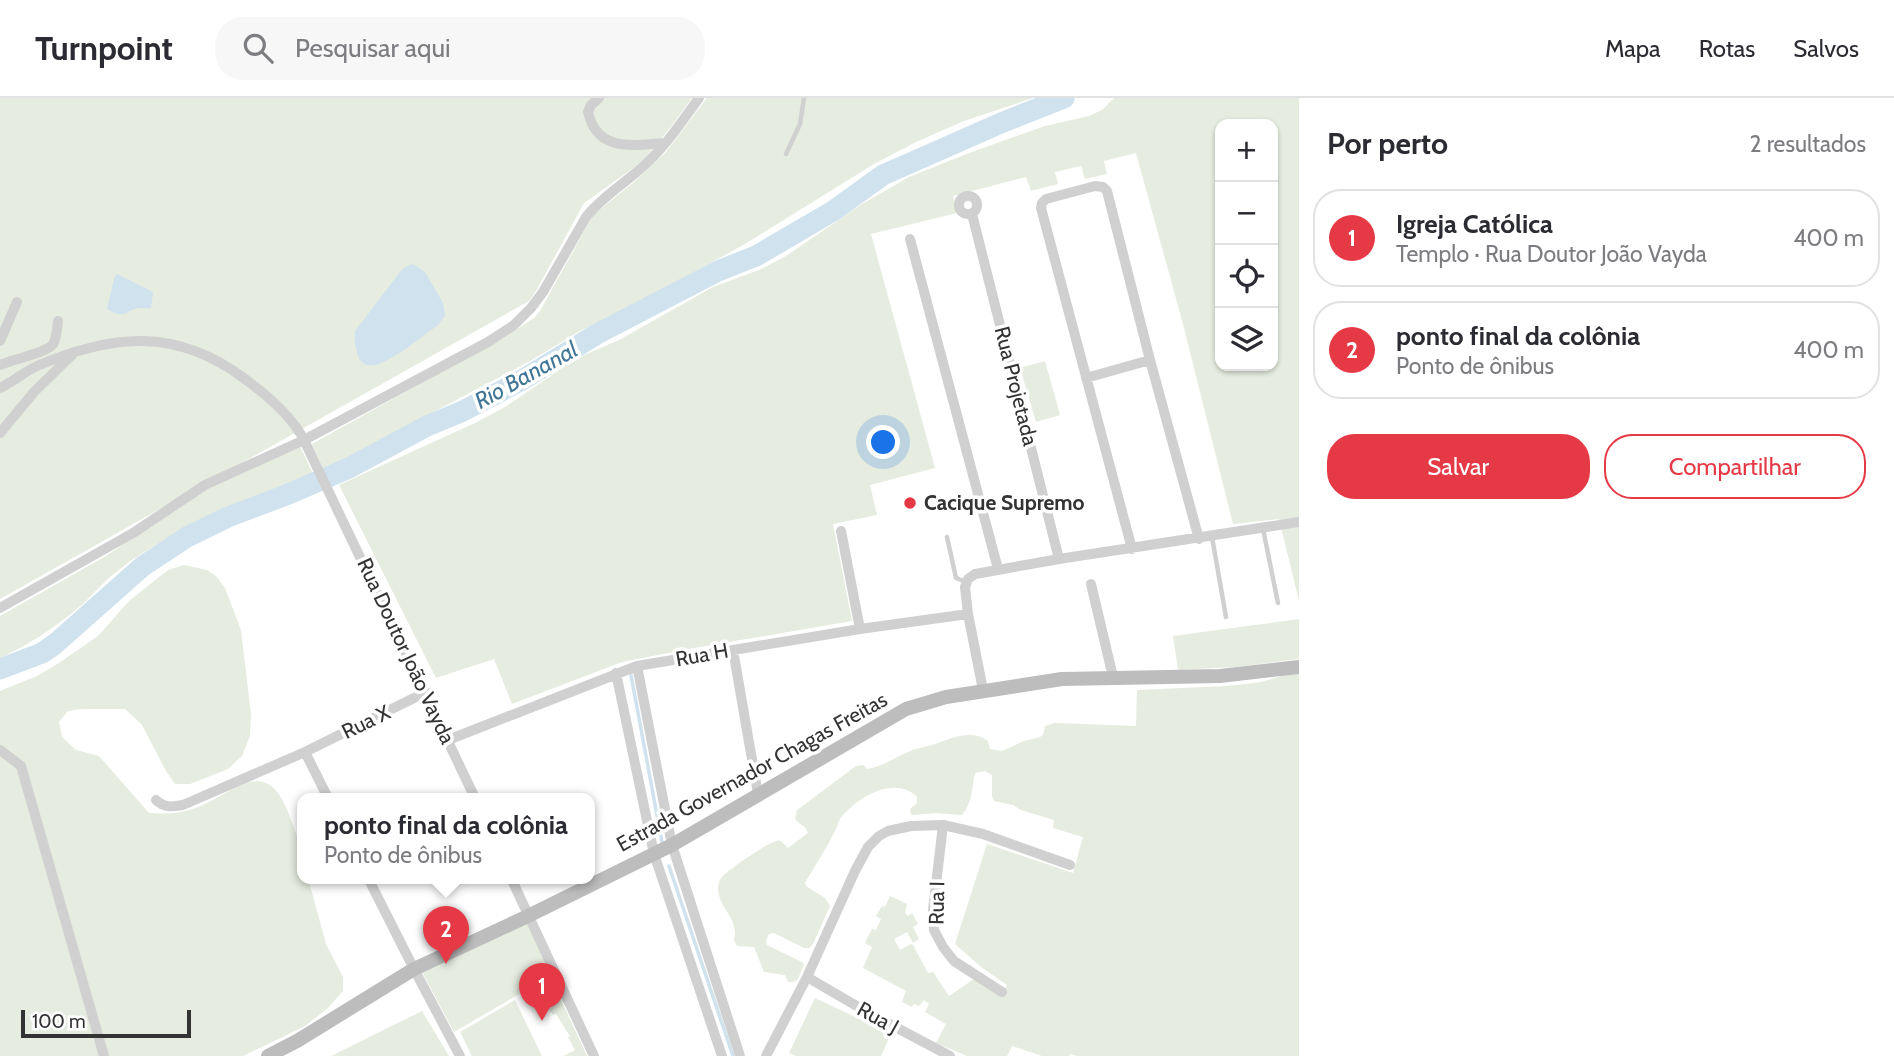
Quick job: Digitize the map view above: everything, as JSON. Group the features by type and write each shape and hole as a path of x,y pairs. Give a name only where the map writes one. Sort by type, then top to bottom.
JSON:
{"main road":[{"name":"Estrada Governador Chagas Freitas","path":"595,883 672,845 906,709 946,697 1062,679 1220,676 1299,667"},
{"name":"Estrada Governador Chagas Freitas","path":"268,1056 414,969 593,884"}],"street":[{"path":"599,98 588,112 594,127 606,139 628,146 665,143"},
{"path":"0,608 124,538 205,485 304,440 514,326 538,300 593,208 639,170 665,143 699,98"},
{"path":"1132,549 1041,211 1042,203 1046,199 1095,186 1103,187 1107,191 1199,539"},
{"name":"Rua Projetada","path":"972,214 1059,559"},
{"path":"910,239 998,569"},
{"path":"0,341 17,302"},
{"path":"0,365 50,348 57,335 58,321"},
{"name":"Rua Doutor João Vayda","path":"0,388 34,368 75,352 111,343 140,340 205,354 232,369 262,393 294,424 304,440 473,793"},
{"path":"0,433 34,392 75,352"},
{"path":"1086,378 1150,360"},
{"path":"983,690 968,614 966,582 971,576 979,572 1059,559 1299,523"},
{"path":"841,531 860,629"},
{"path":"1091,584 1113,677"},
{"name":"Rua H","path":"448,740 637,666 968,614"},
{"path":"733,650 758,794"},
{"path":"637,666 672,845 740,1056"},
{"path":"616,673 654,854 722,1056"},
{"name":"Rua X","path":"156,800 161,805 171,807 183,805 306,752 426,692"},
{"path":"0,750 22,766 104,1056"},
{"path":"306,752 326,793"},
{"path":"766,1056 807,977 855,871 871,843 879,836 892,830 921,825 943,825 983,834 1070,865"},
{"name":"Rua I","path":"943,825 933,910 934,930 954,961 1002,992"},
{"path":"371,884 460,1056"},
{"path":"514,884 594,1056"},
{"name":"Rua J","path":"807,977 950,1056"}],"lane":[{"path":"786,154 800,124 804,98"},
{"path":"1263,528 1278,603"},
{"path":"947,537 956,578 966,582"},
{"path":"1212,537 1226,617"}],"shaded area":[{"path":"0,98 692,98 645,158 584,203 529,301 0,599"},
{"path":"707,98 1033,98 964,121 874,164 745,244 324,470 312,444 534,318 593,215 666,152"},
{"path":"1114,98 1299,98 1299,601 1279,519 1233,524 1183,324 1136,153 1104,161 1107,174 1085,179 1081,166 1055,172 1058,184 1031,191 1026,177 953,196 957,213 871,234 935,468 870,485 877,515 833,524 852,621 622,662 512,704 494,659 436,678 339,485 475,423 505,407 577,358 619,340 713,287 759,270 786,256 862,204 909,177 1045,126 1089,116 1102,110"},
{"path":"1045,361 1060,415 1036,422 1020,368"},
{"path":"300,446 314,476 211,516 162,541 116,572 59,623 0,658 0,616 106,556 204,491"},
{"path":"184,565 207,570 216,576 225,588 241,630 251,715 250,736 242,756 228,769 190,784 175,784 142,725 125,709 68,711 59,722 62,737 76,750 99,756 149,813 185,811 247,783 258,781 268,784 278,793 297,840 297,884 310,884 326,944 343,977 343,991 328,1008 305,1026 243,1056 0,1056 0,691 37,676 98,636 129,601 168,570"},
{"path":"1299,619 1299,659 1235,667 1178,670 1173,636"},
{"path":"1299,671 1299,1056 1042,1056 1012,1046 1007,1056 967,1056 936,1043 946,1024 925,1012 929,1004 924,1000 919,1006 914,1004 912,1007 902,1002 906,991 863,968 872,947 865,943 872,929 876,930 881,919 876,916 882,906 885,907 890,896 907,904 905,913 908,916 912,913 918,924 913,927 919,939 913,943 907,932 894,939 900,950 913,945 928,973 933,972 949,996 974,979 1002,996 1007,985 955,944 987,844 1073,873 1083,837 1053,828 1054,820 994,801 992,775 985,771 975,773 970,801 962,815 913,815 910,809 917,803 917,797 908,790 898,788 876,792 855,803 847,811 805,883 825,898 830,906 813,944 804,948 774,933 769,934 766,940 767,945 804,964 794,982 788,982 785,975 764,972 754,947 737,946 734,940 732,920 719,895 721,878 773,842 782,842 788,848 808,833 795,819 797,810 856,766 872,768 911,751 969,735 982,737 988,741 990,749 1002,751 1040,737 1045,726 1055,723 1136,726 1137,690 1227,686 1261,682"},
{"path":"526,920 552,975 454,1032 421,970"},
{"path":"551,978 587,1056 563,1056 575,1050 568,1037 570,1036 556,1014 553,1015 547,1005 544,1007 536,987"},
{"path":"815,998 891,1034 881,1056 796,1056 789,1053"},
{"path":"515,1000 542,1056 472,1056 460,1032"},
{"path":"422,1011 449,1056 331,1056"}],"water":[{"path":"413,264 425,272 443,303 445,316 437,326 403,351 383,362 367,365 357,354 355,331 400,272"},
{"path":"117,274 153,292 151,308 135,309 122,314 107,309"}],"waterway":[{"name":"Rio Bananal","path":"0,669 42,653 55,644 143,566 187,537 228,517 349,468 427,426 463,411 522,380 597,334 718,271 756,256 833,211 883,175 1064,98"},
{"path":"630,670 662,842"},
{"path":"669,866 733,1056"}],"place":[{"name":"Cacique Supremo","path":"910,503"},
{"name":"ponto final da colônia","path":"446,964"},
{"name":"Igreja Católica","path":"542,1021"}]}
